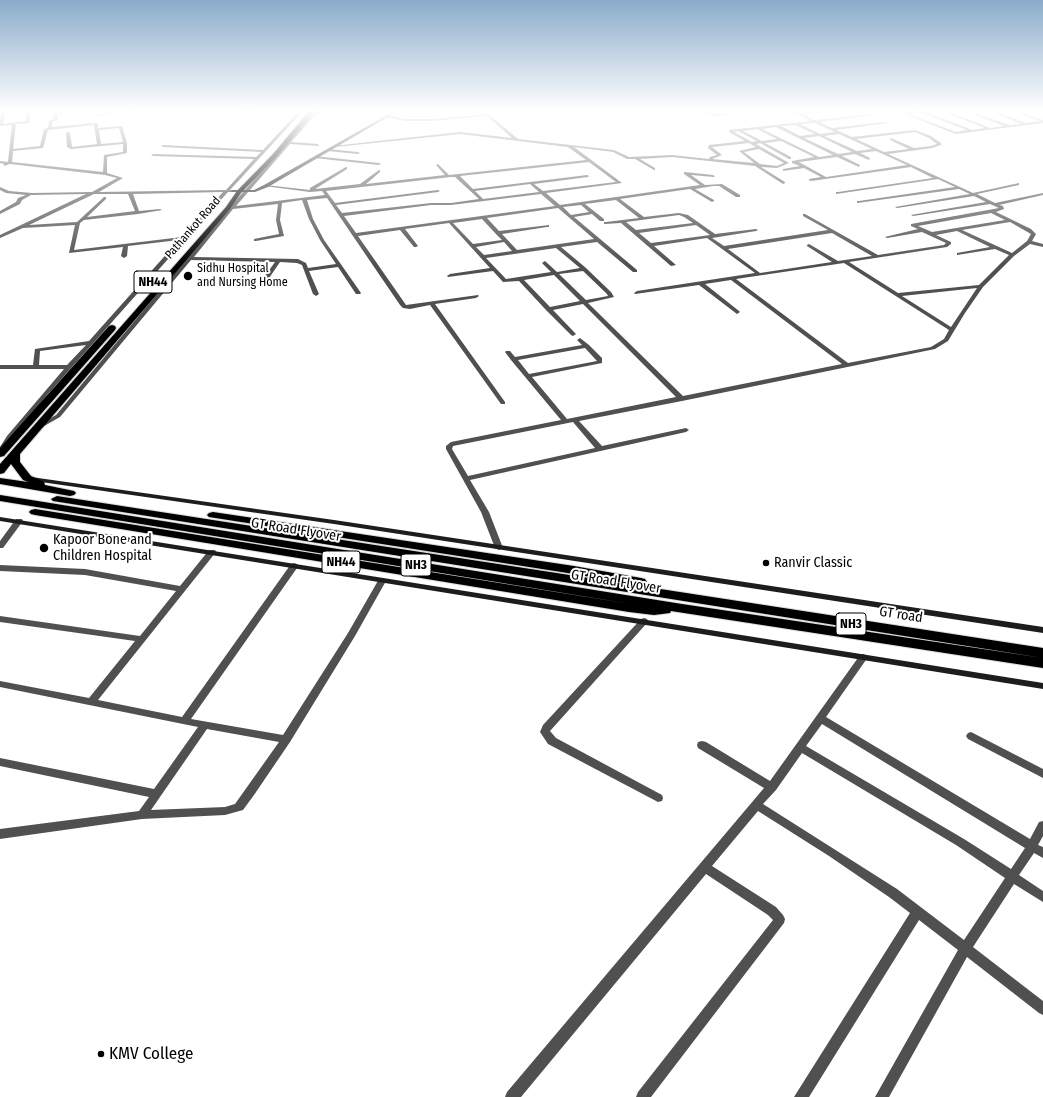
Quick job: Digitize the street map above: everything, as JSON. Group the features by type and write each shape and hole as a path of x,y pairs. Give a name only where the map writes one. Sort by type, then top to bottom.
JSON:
{"highway":[{"name":"NH44","path":"0,454 261,162"},
{"name":"Pathankot Road","path":"16,453 230,208 236,191 267,162"},
{"name":"NH44","path":"0,471 16,453"},
{"name":"NH44","path":"16,453 15,462 27,478 52,490 574,570 648,583 660,594"},
{"path":"0,482 52,490"},
{"name":"GT Road Flyover","path":"0,490 682,608"},
{"name":"GT Road Flyover","path":"0,498 230,530 660,594"},
{"name":"NH44","path":"0,506 629,608 654,611 682,608"},
{"name":"GT road","path":"660,594 1043,653"},
{"name":"GT road","path":"682,608 1043,663"}],"street":[{"path":"0,237 91,194 121,178 105,174 2,162"},
{"path":"105,162 105,174"},
{"path":"236,191 255,162"},
{"path":"0,454 9,437 184,238 267,162"},
{"path":"0,188 8,192 32,194 254,191 266,186 306,162"},
{"path":"362,162 379,164"},
{"path":"266,186 310,191 580,162"},
{"path":"341,215 431,204 451,204 620,183 593,162"},
{"path":"643,162 654,169"},
{"path":"729,162 777,167 793,162"},
{"path":"756,162 760,165"},
{"path":"794,162 826,178"},
{"path":"850,162 859,166"},
{"path":"637,293 949,244 913,225 992,212 1003,208 903,162"},
{"path":"0,168 10,163"},
{"path":"438,165 449,177"},
{"path":"754,165 783,183"},
{"path":"811,180 912,166"},
{"path":"784,170 804,167"},
{"path":"310,191 346,168"},
{"path":"362,185 379,171"},
{"path":"704,186 685,172 713,176"},
{"path":"457,176 482,200"},
{"path":"471,190 588,176"},
{"path":"838,193 939,178"},
{"path":"531,183 635,271"},
{"path":"355,235 718,184 738,196"},
{"path":"897,207 974,194 1017,184"},
{"path":"691,188 712,200"},
{"path":"859,202 960,188"},
{"path":"323,189 405,307 410,308 476,296"},
{"path":"334,204 438,190"},
{"path":"130,193 138,213"},
{"path":"0,212 16,204 20,199 32,194"},
{"path":"913,215 1043,194"},
{"path":"37,428 58,416 230,208 328,196"},
{"path":"72,259 71,252 80,221 104,198"},
{"path":"616,198 642,218"},
{"path":"304,199 315,228 358,293"},
{"path":"256,240 282,235 278,220 280,202"},
{"path":"581,203 604,221 622,221 679,214 686,216 714,236"},
{"path":"19,228 160,210"},
{"path":"499,548 485,512 467,478 449,449 451,444 933,348 946,340 981,286 1012,255 1029,242 1034,234 1029,230 992,212"},
{"path":"571,216 594,213"},
{"path":"805,215 876,256"},
{"path":"483,217 516,252"},
{"path":"622,221 673,265"},
{"path":"931,234 1010,221"},
{"path":"450,222 505,281 521,280 584,269"},
{"path":"635,232 696,224"},
{"path":"498,233 547,226"},
{"path":"401,228 416,246"},
{"path":"650,245 756,230"},
{"path":"887,237 923,230"},
{"path":"958,230 1012,255"},
{"path":"724,248 833,231"},
{"path":"708,237 759,274"},
{"path":"71,252 184,238"},
{"path":"482,257 599,240"},
{"path":"472,246 504,241"},
{"path":"1029,242 1043,246"},
{"path":"124,256 126,245"},
{"path":"809,245 836,262"},
{"path":"548,309 611,297 611,295 584,269 557,246"},
{"path":"959,254 996,247"},
{"path":"189,258 302,262 307,270 316,294"},
{"path":"263,283 279,260"},
{"path":"844,261 952,330"},
{"path":"545,263 682,399"},
{"path":"307,270 339,265"},
{"path":"450,276 494,269"},
{"path":"731,278 847,365"},
{"path":"521,280 573,334"},
{"path":"700,283 737,312"},
{"path":"896,295 981,286"},
{"path":"431,304 503,403"},
{"path":"527,376 600,362 600,359 580,340"},
{"path":"36,367 37,350 92,342"},
{"path":"514,359 587,346"},
{"path":"508,352 565,421"},
{"path":"0,367 70,367"},
{"path":"575,420 600,449"},
{"path":"467,478 686,430"},
{"path":"27,478 326,521 1043,630"},
{"path":"0,519 1043,686"},
{"path":"0,546 19,521"},
{"path":"91,702 212,552"},
{"path":"184,720 294,566"},
{"path":"0,568 85,572 182,589"},
{"path":"0,834 142,815 225,811 239,807 286,739 352,634 382,580"},
{"path":"0,619 142,639"},
{"path":"644,622 546,728 545,732 552,740 658,798"},
{"path":"512,1097 772,787 863,657"},
{"path":"0,684 205,725 286,739"},
{"path":"820,718 1043,853"},
{"path":"142,815 205,725"},
{"path":"971,736 1043,774"},
{"path":"702,745 772,787"},
{"path":"800,747 960,842 1043,897"},
{"path":"0,762 156,794"},
{"path":"757,805 859,869 1043,1009"},
{"path":"882,1097 965,949 1032,846 1043,825"},
{"path":"643,1097 778,923 779,919 772,911 705,867"},
{"path":"801,1097 917,912"}],"place":[{"name":"Sidhu Hospital and Nursing Home","path":"188,276"},
{"name":"Kapoor Bone and Children Hospital","path":"44,548"},
{"name":"Ranvir Classic","path":"766,563"},
{"name":"KMV College","path":"101,1054"}]}
